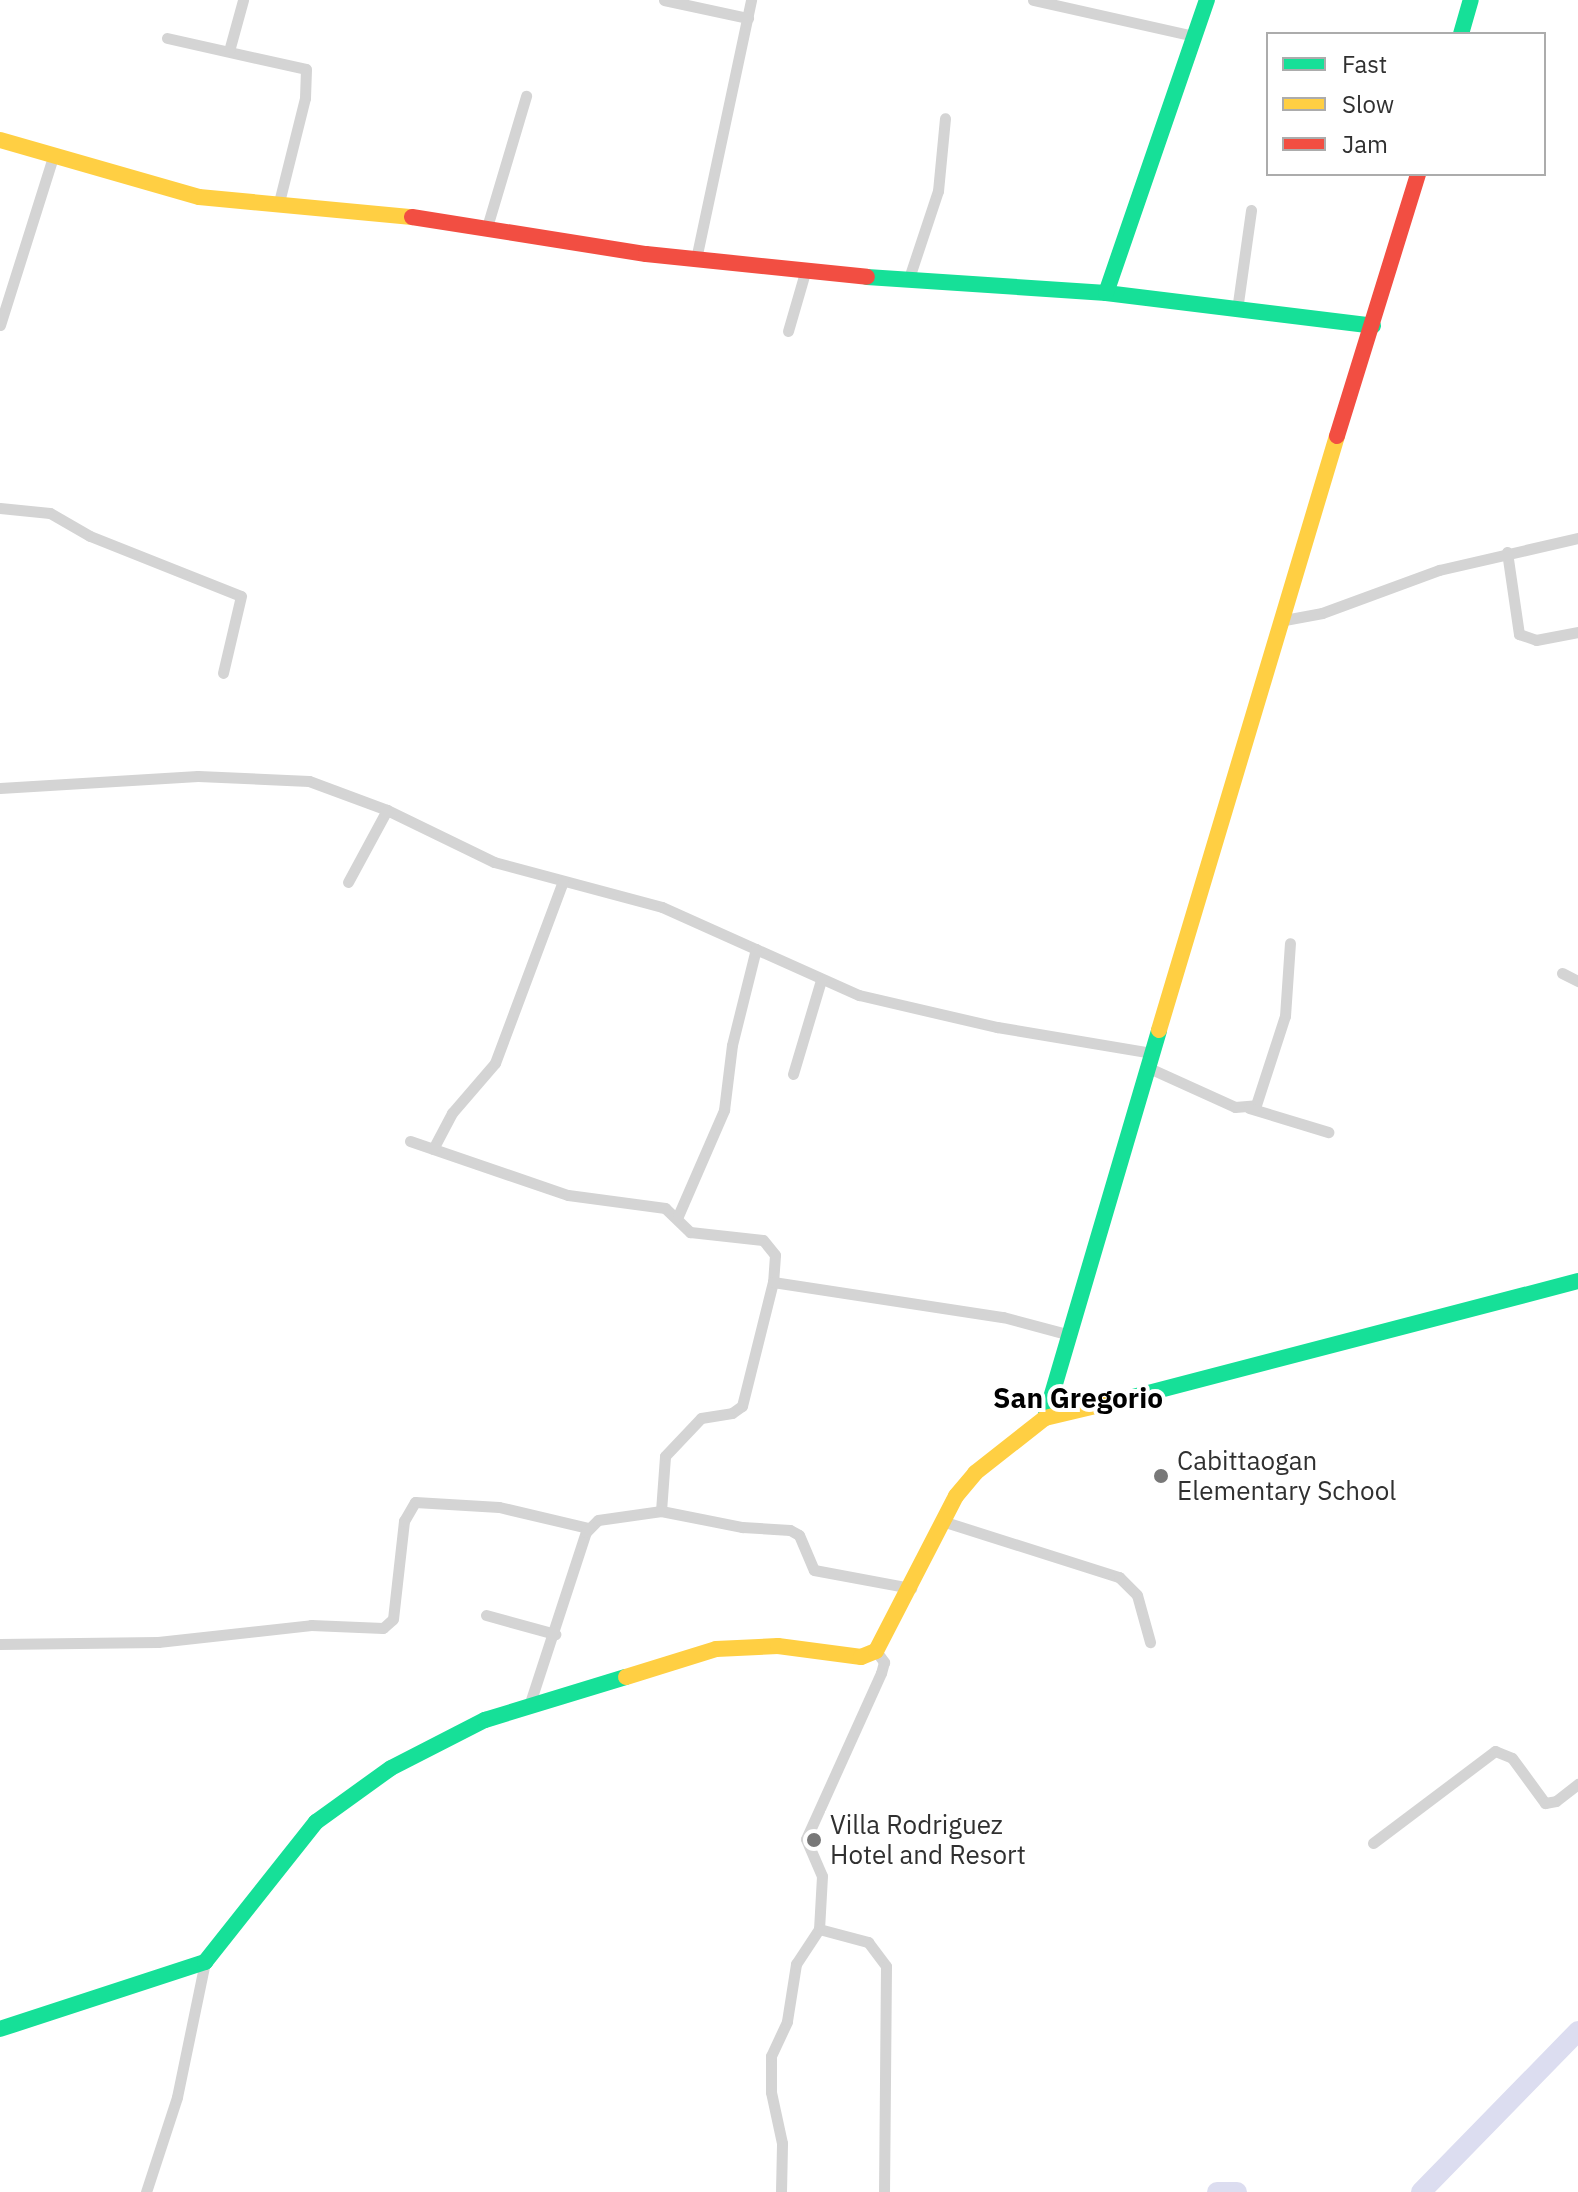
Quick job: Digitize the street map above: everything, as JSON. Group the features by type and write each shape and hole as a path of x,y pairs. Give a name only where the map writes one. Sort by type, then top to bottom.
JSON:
{"street":[{"path":"229,51 243,0"},
{"path":"664,0 748,18"},
{"path":"696,259 751,0"},
{"path":"1033,0 1194,36"},
{"path":"1106,293 1207,0"},
{"path":"1462,32 1471,0"},
{"path":"167,38 306,69 305,98 278,206"},
{"path":"487,227 526,96"},
{"path":"908,281 938,191 945,118"},
{"path":"0,140 168,191 278,206 487,227 696,259 908,281 1106,293 1373,326"},
{"path":"0,325 53,157"},
{"path":"1045,1418 1279,621 1417,176"},
{"path":"1237,310 1251,210"},
{"path":"788,331 806,269"},
{"path":"0,508 50,513 90,536 241,596 223,673"},
{"path":"1279,621 1322,613 1403,581 1507,552 1578,538"},
{"path":"1507,552 1519,634 1536,640 1578,632"},
{"path":"0,788 258,776 309,781 387,810 494,862 639,899 821,980 885,1002 1151,1060 1235,1107 1249,1108 1328,1132"},
{"path":"348,882 387,810"},
{"path":"433,1149 452,1113 495,1063 563,881"},
{"path":"1249,1108 1263,1097 1285,1016 1290,943"},
{"path":"678,1216 724,1110 732,1045 756,949"},
{"path":"1562,973 1578,981"},
{"path":"793,1074 821,980"},
{"path":"410,1141 568,1195 648,1204 678,1216 690,1232 768,1243 775,1255 773,1282 740,1410 701,1418 665,1456 661,1511"},
{"path":"146,2192 177,2097 205,1962 247,1904 327,1812 443,1740 529,1706 716,1649 778,1646 861,1657 876,1651 911,1588 942,1521 975,1473 1045,1418 1317,1353 1578,1281"},
{"path":"773,1282 1003,1317 1070,1335"},
{"path":"0,1644 158,1642 311,1625 383,1628 393,1619 404,1521 415,1502 499,1507 588,1528"},
{"path":"529,1706 588,1528 598,1520 661,1511 742,1527 790,1530 799,1535 814,1570 911,1588"},
{"path":"942,1521 1119,1577 1137,1595 1150,1642"},
{"path":"486,1615 555,1634"},
{"path":"781,2192 782,2143 771,2092 771,2056 787,2021 796,1964 819,1929 822,1876 806,1839 881,1673 884,1662 876,1651"},
{"path":"1373,1843 1495,1751 1512,1758 1545,1803 1556,1801 1578,1784"},
{"path":"819,1929 868,1942 886,1966 884,2192"},
{"path":"0,2029 205,1962"}],"waterway":[{"path":"1421,2192 1578,2031"},
{"path":"1217,2192 1237,2192"}],"traffic: fast":[{"path":"1106,293 1207,0"},
{"path":"1462,32 1471,0"},
{"path":"867,277 1106,293 1373,326"},
{"path":"1045,1418 1159,1030"},
{"path":"1133,1397 1578,1281"},
{"path":"0,2029 205,1962 316,1822 391,1768 485,1720 626,1677"}],"traffic: slow":[{"path":"0,140 199,197 412,217"},
{"path":"1159,1030 1337,436"},
{"path":"626,1677 716,1649 778,1646 861,1657 876,1651 956,1496 975,1473 1045,1418 1133,1397"}],"traffic: jam":[{"path":"1337,436 1417,176"},
{"path":"412,217 646,254 867,277"}],"place":[{"name":"Cabittaogan Elementary School","path":"1161,1476"},
{"name":"Villa Rodriguez Hotel and Resort","path":"814,1840"}],"district":[{"name":"San Gregorio","path":"1078,1398"}]}
